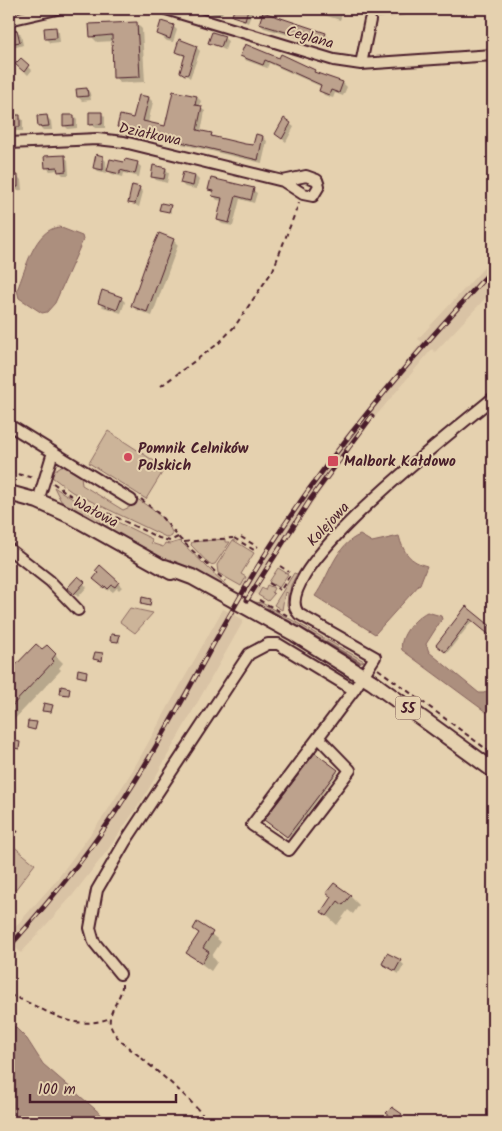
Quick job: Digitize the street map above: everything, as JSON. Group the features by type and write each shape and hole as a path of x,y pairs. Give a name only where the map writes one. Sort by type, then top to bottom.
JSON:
{"main road":[{"name":"Wałowa","path":"9,493 38,501 69,515 165,567 192,577 295,634 363,676"},
{"name":"55","path":"363,676 493,770"}],"street":[{"path":"13,16 58,9"},
{"name":"Ceglana","path":"166,9 322,57 361,64 493,55"},
{"path":"361,64 370,20"},
{"name":"Działkowa","path":"9,142 97,139 124,142 283,182 303,194 313,196 319,186 317,180 306,176 283,182"},
{"name":"Kolejowa","path":"363,676 375,657 299,614 294,605 296,588 332,538 406,471 493,398"},
{"path":"9,425 131,500"},
{"path":"38,501 53,452"},
{"path":"9,549 50,581 78,610"},
{"path":"120,974 94,942 90,928 97,890 249,654 268,644 278,644 354,690"},
{"path":"319,738 350,770 289,850 252,826 319,738 363,676"}],"path":[{"path":"162,386 218,343 235,326 273,270 293,213 303,194"},
{"path":"9,472 36,478"},
{"path":"54,484 70,494 159,538 170,541 178,536 226,582"},
{"path":"241,537 258,547"},
{"path":"183,542 234,538 254,550"},
{"path":"269,583 281,589 290,573 280,566"},
{"path":"256,599 262,601"},
{"path":"9,826 16,831 9,838"},
{"path":"123,986 110,1018 111,1028 125,1044 190,1101 208,1122"},
{"path":"9,995 26,1000 62,1020 99,1022 110,1018"}],"shaded area":[{"path":"348,9 465,9 379,17"},
{"path":"59,227 82,236 83,240 55,303 47,312 42,313 19,298 17,290 37,243 43,235"},
{"path":"493,258 493,290 435,352 432,349 364,430 296,526 258,586 262,588 258,595 241,586 337,446 422,342 418,339"},
{"path":"108,431 165,468 146,499 89,463"},
{"path":"63,465 81,476 82,485 123,510 130,507 137,499 153,510 169,526 172,536 168,538 72,492 52,477 55,470"},
{"path":"54,487 79,503 152,539 151,543 163,547 165,543 170,544 180,541 230,589 228,593 71,508 61,501"},
{"path":"360,535 372,542 399,536 408,556 416,562 427,566 420,584 375,634 315,596 338,554 344,546"},
{"path":"225,539 225,542 230,542 215,564 210,565 191,545 192,542"},
{"path":"233,540 254,553 241,574 246,577 241,586 218,573 217,565"},
{"path":"278,568 288,574 279,588 269,582"},
{"path":"294,573 297,574 290,591 293,592 291,600 293,609 364,654 365,657 291,615 287,605 288,593 285,592 282,610 274,605"},
{"path":"267,585 274,588 272,592 274,594 268,601 258,595 262,588 265,590"},
{"path":"254,602 262,603 364,661 356,664"},
{"path":"130,608 153,613 135,633 120,622"},
{"path":"223,609 244,620 143,799 107,851 72,896 21,953 9,941 9,934 55,882 106,813 134,768"},
{"path":"427,612 441,616 442,619 426,644 429,652 479,693 484,693 493,687 492,711 486,712 402,650 401,645 408,628"},
{"path":"12,845 35,864 15,890 9,885 9,848"},
{"path":"9,1021 27,1039 43,1064 110,1122 9,1122"}],"building":[{"path":"234,9 248,9 245,20 232,16"},
{"path":"263,12 326,33 322,43 259,24"},
{"path":"161,21 174,25 170,39 157,34"},
{"path":"137,22 140,77 113,78 112,35 90,37 89,24"},
{"path":"56,27 57,38 45,39 44,28"},
{"path":"17,30 20,42 9,44 9,32"},
{"path":"212,32 225,36 221,47 208,43"},
{"path":"179,39 197,46 188,74 185,75 180,72 185,55 175,52"},
{"path":"245,44 279,58 281,54 315,70 314,72 343,82 339,93 331,90 329,95 319,91 321,85 288,70 265,60 263,65 240,56"},
{"path":"21,58 29,65 24,72 15,64"},
{"path":"87,88 88,96 77,97 76,89"},
{"path":"173,91 197,96 195,105 202,106 197,130 212,133 211,136 253,145 256,134 263,136 258,160 117,127 120,115 133,118 139,95 149,97 143,121 165,126"},
{"path":"89,112 102,112 102,124 89,125"},
{"path":"9,115 20,115 20,127 9,127"},
{"path":"47,115 49,126 38,127 37,116"},
{"path":"63,115 74,115 74,125 63,126"},
{"path":"284,118 291,123 282,139 275,134"},
{"path":"96,154 103,156 103,170 93,168"},
{"path":"65,155 66,171 58,172 57,167 45,168 44,156"},
{"path":"110,159 124,162 125,159 138,162 135,174 120,170 120,174 107,171"},
{"path":"153,165 166,168 164,179 151,177"},
{"path":"183,172 195,175 193,186 180,183"},
{"path":"9,175 18,175 18,187 9,187"},
{"path":"211,178 254,188 251,200 236,196 229,223 217,220 222,198 212,196 213,191 208,190"},
{"path":"132,185 140,187 135,204 128,203"},
{"path":"161,203 171,205 169,212 159,210"},
{"path":"159,233 174,239 147,312 131,306 147,260"},
{"path":"102,290 122,297 117,310 98,303"},
{"path":"100,565 119,582 115,587 112,585 108,589 105,586 104,588 93,579 98,573 95,571"},
{"path":"78,576 85,582 74,594 67,588"},
{"path":"142,597 151,599 150,606 141,604"},
{"path":"466,606 493,628 493,638 470,619 445,652 436,645"},
{"path":"111,634 120,635 118,642 110,641"},
{"path":"36,644 42,649 47,645 56,654 52,659 54,661 9,709 9,672"},
{"path":"95,652 103,653 102,661 93,659"},
{"path":"78,669 87,671 86,678 77,676"},
{"path":"61,686 70,688 69,695 60,694"},
{"path":"44,703 53,705 51,712 42,711"},
{"path":"28,721 37,722 35,730 27,728"},
{"path":"12,740 20,742 19,749 10,747"},
{"path":"315,753 338,770 287,837 264,820"},
{"path":"334,883 351,895 343,905 338,901 327,916 321,912 331,897 326,893"},
{"path":"197,922 213,932 203,948 209,952 202,963 186,953 199,933 193,929"},
{"path":"387,953 401,960 395,971 382,964"},
{"path":"392,1107 402,1114 396,1121 386,1113"}],"waterway":[{"path":"267,609 359,662"}],"railway":[{"path":"9,947 41,911 114,814 164,734 250,580 293,512 374,405 432,336 493,269"},
{"path":"247,600 310,500 372,416"}],"place":[{"name":"Pomnik Celników Polskich","path":"128,457"},
{"name":"Malbork Kałdowo","path":"333,461"}]}
